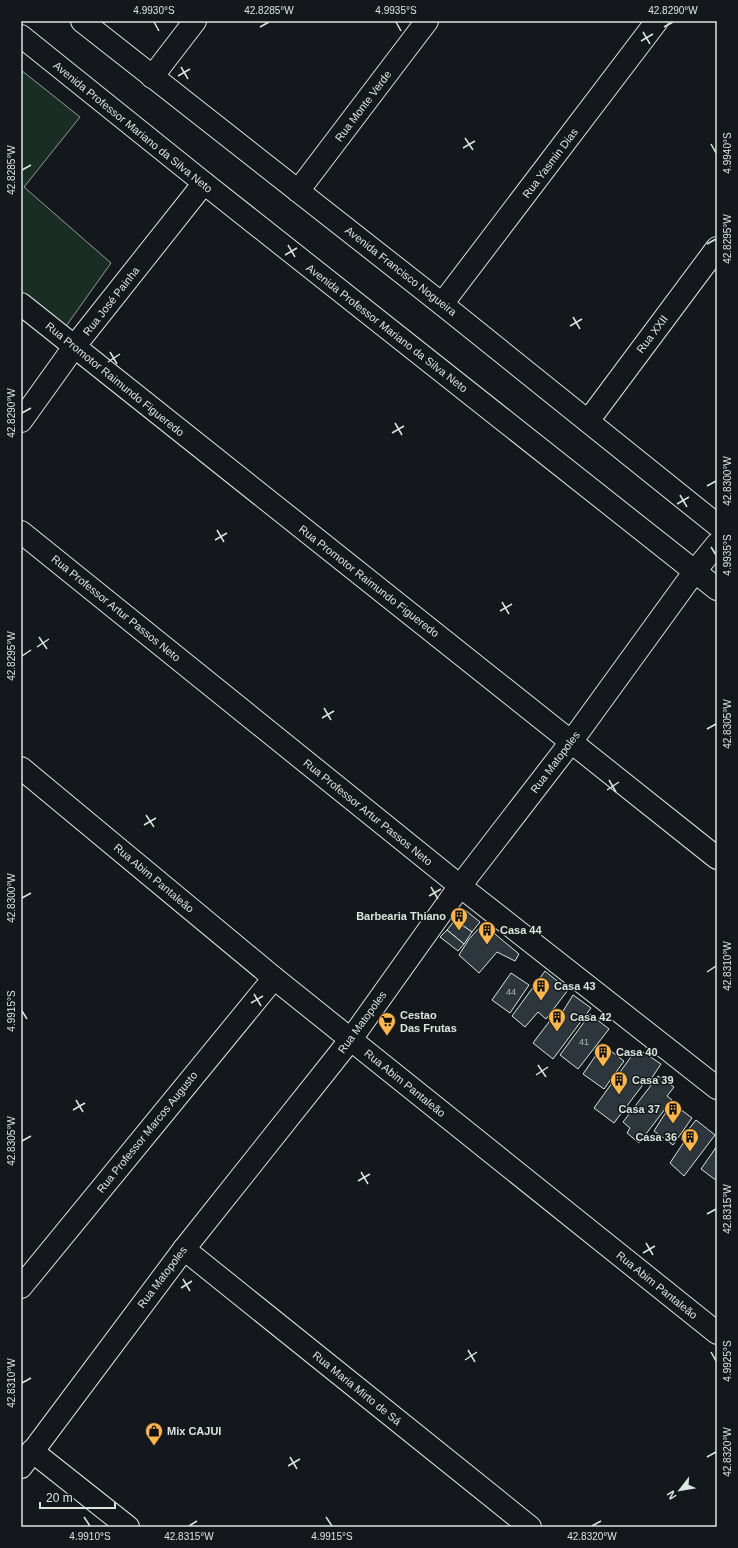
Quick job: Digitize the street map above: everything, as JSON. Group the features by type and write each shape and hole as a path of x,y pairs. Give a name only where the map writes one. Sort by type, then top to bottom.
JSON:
{"street":[{"name":"Avenida Francisco Nogueira","path":"82,21 442,304 717,525"},
{"path":"152,77 195,21"},
{"name":"Rua Monte Verde","path":"298,190 427,21"},
{"name":"Rua Yasmin Dias","path":"442,304 657,21"},
{"name":"Avenida Professor Mariano da Silva Neto","path":"21,36 204,183 717,589"},
{"name":"Rua José Painha","path":"21,421 74,347 204,183"},
{"name":"Rua XXII","path":"588,420 717,248"},
{"name":"Rua Promotor Raimundo Figueredo","path":"21,304 717,858"},
{"name":"Rua Professor Artur Passos Neto","path":"21,532 460,886 717,1088"},
{"name":"Rua Matopoles","path":"26,1459 184,1249 350,1039 460,886 571,742 695,571 717,544"},
{"name":"Rua Abim Pantaleão","path":"21,768 274,978 717,1333"},
{"name":"Rua Professor Marcos Augusto","path":"21,1287 274,978"},
{"name":"Rua Maria Mirto de Sá","path":"184,1249 530,1527"},
{"path":"26,1459 128,1527"}],"green space":[{"path":"21,70 80,117 24,187 111,263 64,329 21,293"}],"building":[{"path":"465,910 480,922 472,932 455,920"},
{"name":"Barbearia Thiano","path":"455,920 472,932 464,944 447,930"},
{"name":"Casa 44","path":"483,924 519,954 515,961 497,952 479,973 459,955 469,939"},
{"path":"447,930 464,944 458,951 440,937"},
{"name":"Casa 43","path":"545,971 568,990 546,1019 538,1012 525,1027 512,1016"},
{"path":"511,973 529,985 510,1013 492,1000"},
{"name":"Casa 42","path":"573,995 591,1008 553,1059 533,1043 552,1018 557,1021"},
{"path":"590,1014 609,1029 578,1069 560,1055"},
{"name":"Casa 40","path":"603,1045 624,1061 604,1089 583,1074"},
{"name":"Casa 39","path":"640,1050 661,1064 649,1082 645,1082 614,1123 594,1108 633,1054 636,1056"},
{"path":"658,1076 674,1087 667,1096 672,1100 639,1143 627,1133 630,1128 623,1122"},
{"name":"Casa 37","path":"680,1109 692,1118 673,1145 654,1131 666,1112 674,1117"},
{"name":"Casa 36","path":"696,1120 715,1135 684,1176 670,1163 684,1142 681,1139"},
{"path":"717,1146 717,1181 701,1169"}],"place":[{"name":"Barbearia Thiano","path":"459,931"},
{"name":"Casa 44","path":"487,945"},
{"name":"Casa 43","path":"541,1001"},
{"name":"Casa 42","path":"557,1032"},
{"name":"Cestao Das Frutas","path":"387,1036"},
{"name":"Casa 40","path":"603,1067"},
{"name":"Casa 39","path":"619,1095"},
{"name":"Casa 37","path":"673,1124"},
{"name":"Casa 36","path":"690,1152"},
{"name":"Mix CAJUI","path":"154,1446"}]}
